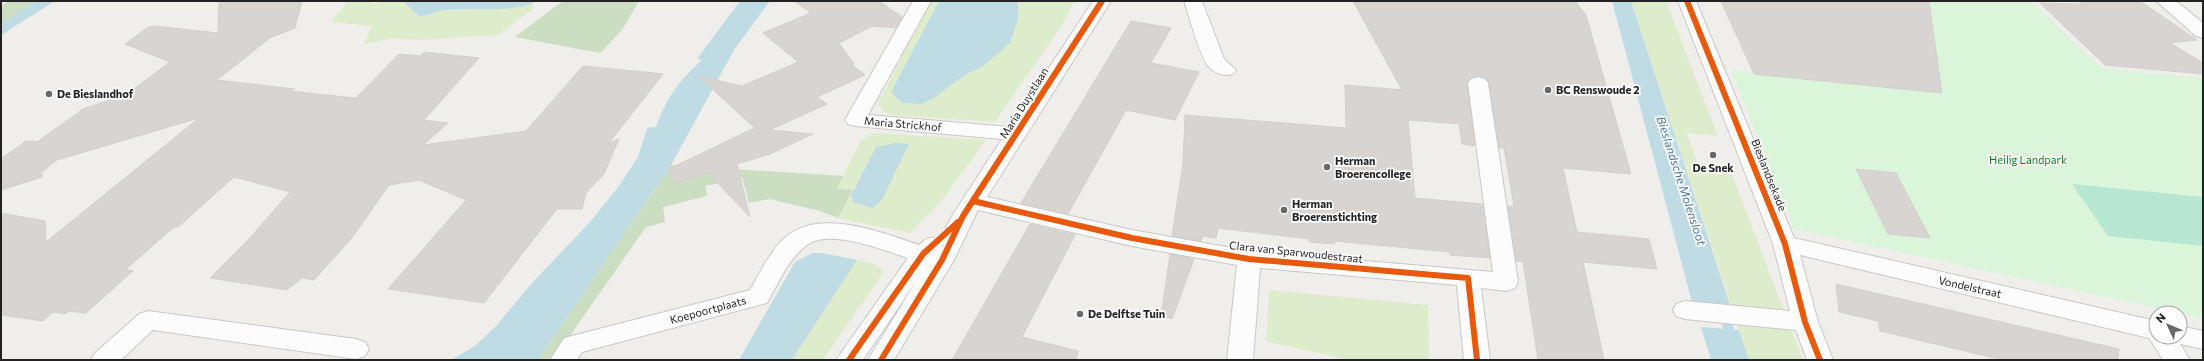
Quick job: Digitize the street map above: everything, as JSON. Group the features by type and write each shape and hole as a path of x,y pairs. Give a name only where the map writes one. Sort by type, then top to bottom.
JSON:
{"street":[{"name":"Maria Strickhof","path":"922,1 855,120 1016,134"},
{"name":"Maria Duystlaan","path":"882,360 942,260 968,209 1102,1"},
{"path":"1193,1 1215,62 1226,70"},
{"name":"Bieslandsekade","path":"1687,1 1785,244 1805,322 1820,360"},
{"path":"2165,1 2203,32"},
{"name":"Clara van Sparwoudestraat","path":"968,209 1249,259 1506,282 1478,83"},
{"name":"Maria Duystlaan","path":"849,360 923,254 968,209"},
{"name":"Koepoortplaats","path":"563,360 573,345 758,297 788,249 800,237 820,230 838,230 923,254"},
{"name":"Vondelstraat","path":"1785,244 2148,328"},
{"name":"Clara van Sparwoudestraat","path":"1240,360 1249,259"},
{"path":"1468,278 1477,360"},
{"path":"1686,310 1805,322"},
{"path":"104,360 148,320 356,349"},
{"path":"2188,337 2203,340"},
{"path":"2167,345 2177,360"}],"green space":[{"path":"9,1 36,1 1,24 1,6"},
{"path":"348,1 369,1 371,4 384,1 402,1 409,8 426,16 440,11 479,10 532,4 534,8 498,35 418,40 394,38 364,44 372,26 331,22"},
{"path":"563,1 639,1 622,30 600,53 515,37"},
{"path":"931,1 939,1 891,92 902,103 922,104 934,98 965,75 983,66 1010,43 1018,20 1018,1 1074,2 1062,25 995,122 891,115 883,111 878,103"},
{"path":"1631,1 1666,1 1718,136 1687,133 1699,169 1731,172 1803,360 1749,360"},
{"name":"Heilig Landpark","path":"1927,1 2031,1 2101,68 2203,78 2203,318 2188,315 2188,305 2148,306 1794,229 1731,70 1933,89"},
{"path":"876,133 986,140 943,199 910,233 838,218 851,195 853,202 882,200 909,144 876,147 853,190 837,189 861,140"},
{"path":"671,165 843,176 837,189 853,190 838,218 820,211 769,199 749,203 742,177 706,186 707,196 663,207 665,222 646,227 553,360 538,360"},
{"path":"2072,184 2203,197 2203,246 2108,236"},
{"path":"857,260 874,264 884,271 823,360 792,360"},
{"path":"1269,290 1428,305 1429,360 1348,360 1266,341"}],"water":[{"path":"36,1 55,1 1,35 1,24"},
{"path":"402,1 536,1 528,5 504,9 450,10 419,16"},
{"path":"740,1 770,1 734,50 671,165 538,360 451,360 475,346 496,326 532,283 590,222 619,186 638,157 647,128 656,127 674,90 702,60 697,59"},
{"path":"939,1 1018,1 1018,20 1010,43 983,66 965,75 934,98 922,104 902,103 891,92"},
{"path":"1612,1 1631,1 1730,305 1692,302"},
{"path":"895,143 909,144 882,200 872,208 853,202 851,195 876,147"},
{"path":"812,253 822,253 857,260 792,360 739,360 795,262"},
{"path":"1701,327 1739,330 1749,360 1711,360"}],"building":[{"path":"219,1 302,1 295,28 270,38 217,80 295,89 288,91 356,98 399,54 420,56 424,52 479,58 424,120 448,123 423,145 526,131 583,66 663,74 609,143 619,139 604,174 586,193 582,209 557,209 484,303 388,289 466,200 419,180 389,185 351,239 314,280 302,278 287,290 210,278 248,240 290,192 234,177 178,227 174,227 125,270 133,271 86,313 69,311 65,314 53,312 43,321 1,315 1,213 45,221 46,242 199,118 57,160 42,172 42,177 1,190 1,159 26,141 37,142 83,109 127,94 170,62 125,44 147,28 154,26 218,33"},
{"path":"794,1 879,1 902,17 896,28 872,26 839,43 854,64 852,65 865,75 817,97 827,104 770,130 813,134 770,154 737,164 750,217 708,173 675,183 669,169 752,129 756,129 698,76 742,86 798,62 763,33 811,13"},
{"path":"1353,1 1575,1 1586,15 1631,174 1563,168 1577,232 1649,239 1657,269 1583,262 1604,360 1538,360 1523,262 1516,261 1508,206 1514,206 1504,148 1499,148 1489,83 1485,78 1478,76 1471,78 1467,83 1475,146 1462,144 1459,124 1408,120 1415,198 1482,204 1490,258 1450,255 1450,252 1334,241 1335,244 1309,242 1309,239 1218,228 1216,238 1203,236 1201,241 1172,236 1183,163 1185,115 1346,128 1345,85 1402,90"},
{"path":"1721,1 1929,1 1942,93 1754,74"},
{"path":"2080,1 2140,1 2197,40 2170,43 2203,63 2203,74 2105,65 2040,3 2083,4"},
{"path":"1131,21 1171,28 1151,63 1199,72 1175,120 1126,110 1068,214 1021,203"},
{"path":"1856,169 1896,173 1930,238 1888,234"},
{"path":"1030,224 1075,235 1022,337 1078,351 1076,360 952,360"},
{"path":"1170,254 1194,259 1172,319 1161,316"},
{"path":"1836,284 2119,349 2118,360 2003,360 1880,331 1878,321 1839,312"}],"waterway":[{"name":"Bieslandsche Molensloot","path":"1723,311 1739,360"}],"cycle path":[{"path":"881,360 942,260 963,216 1102,1"},
{"path":"1687,1 1785,244 1805,322 1820,360"},
{"path":"973,201 1132,238 1249,259 1468,278 1477,360"},
{"path":"849,360 923,254 958,222"}],"place":[{"name":"BC Renswoude 2","path":"1548,90"},
{"name":"De Bieslandhof","path":"49,94"},
{"name":"De Snek","path":"1713,155"},
{"name":"Herman Broerencollege","path":"1327,167"},
{"name":"Herman Broerenstichting","path":"1284,210"},
{"name":"De Delftse Tuin","path":"1080,314"}]}
